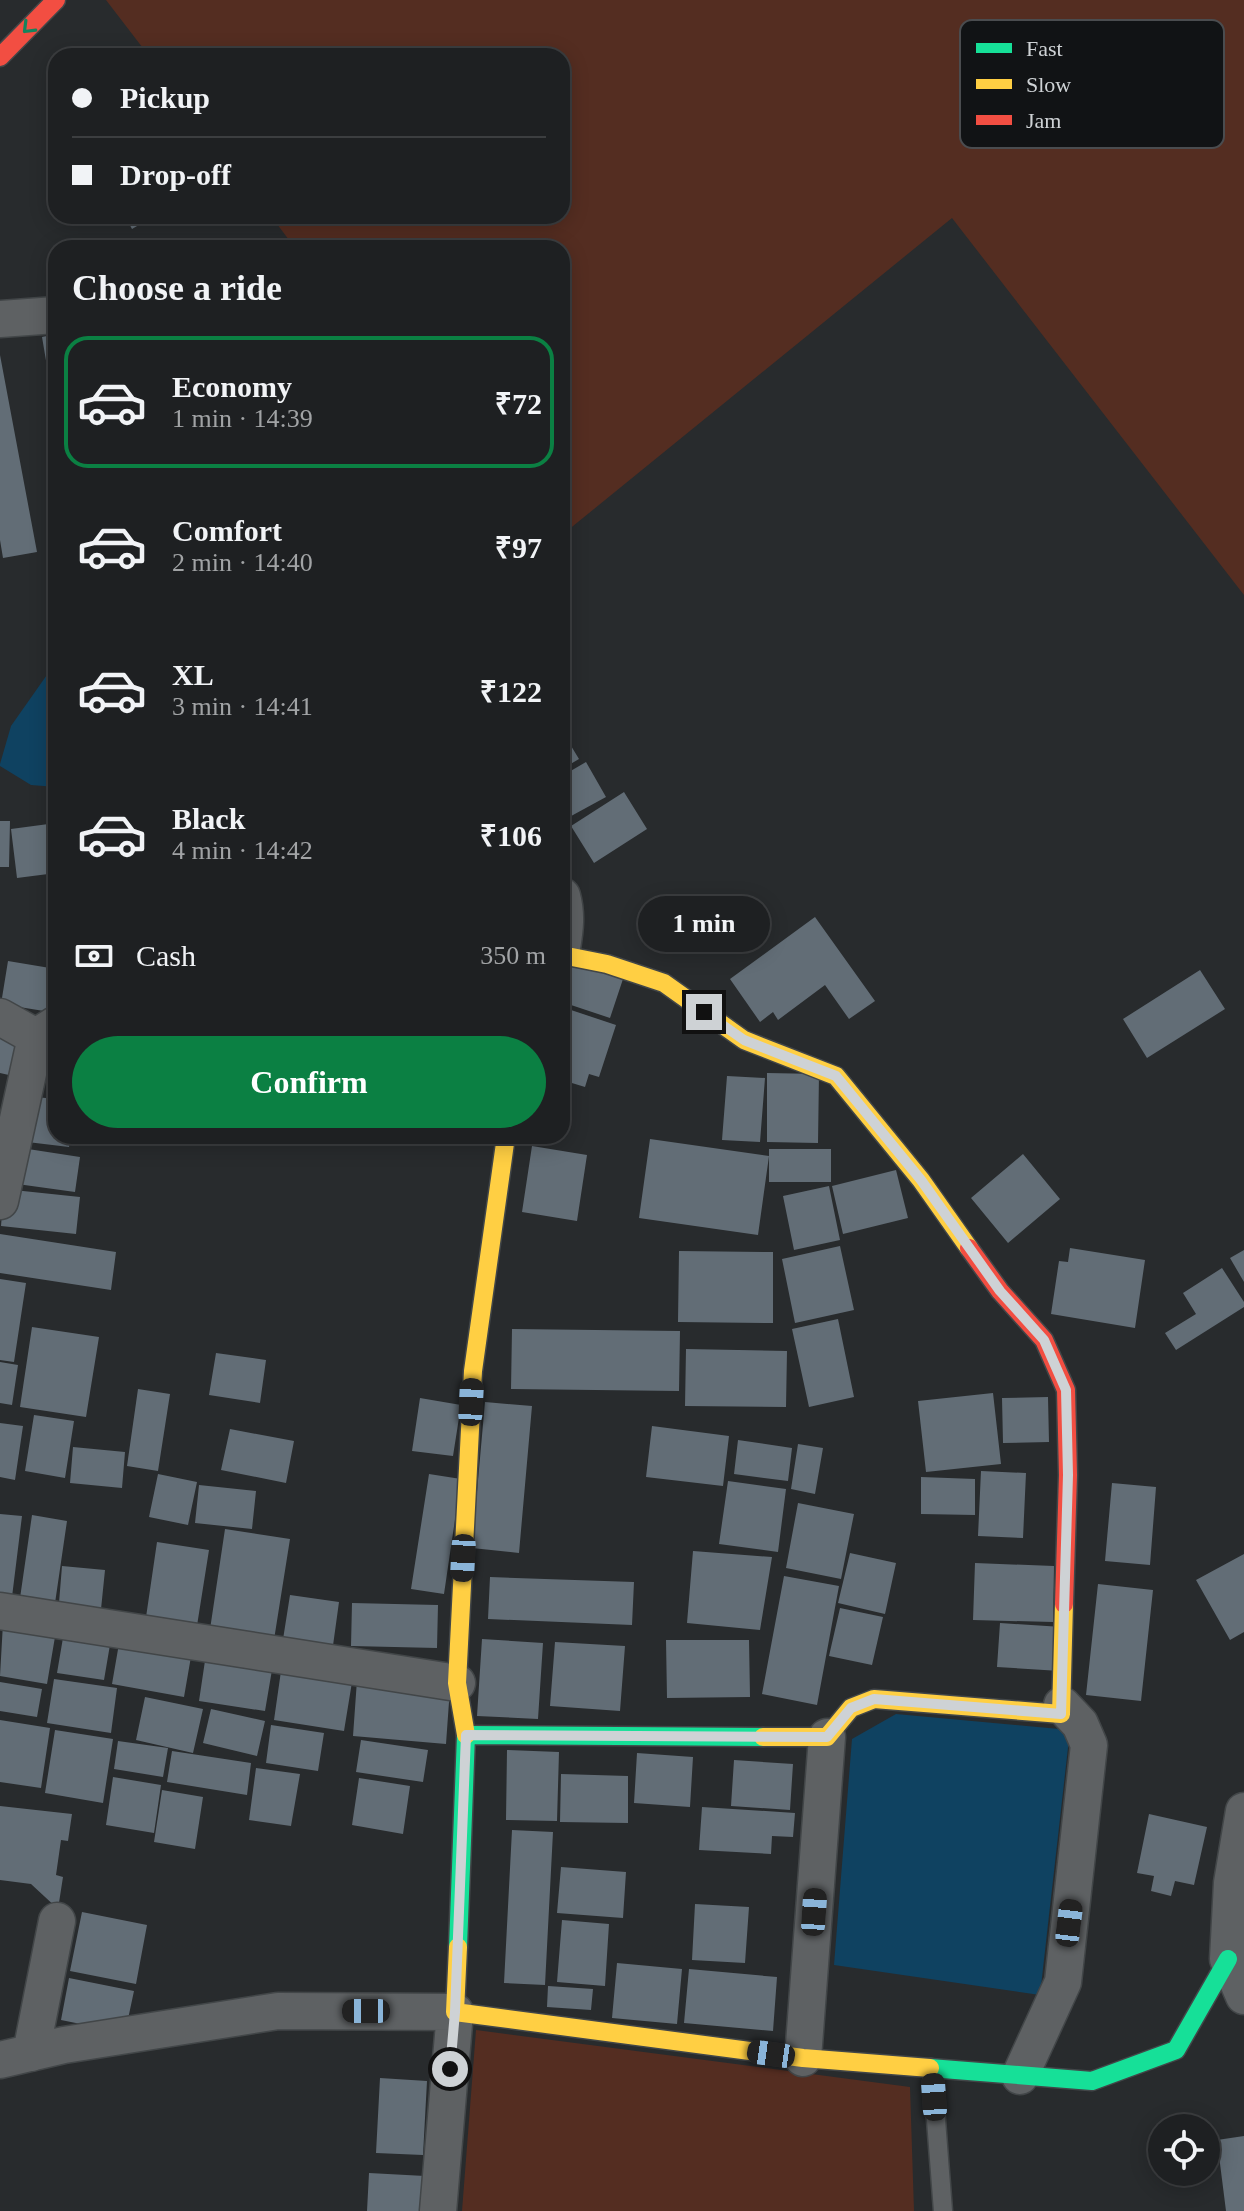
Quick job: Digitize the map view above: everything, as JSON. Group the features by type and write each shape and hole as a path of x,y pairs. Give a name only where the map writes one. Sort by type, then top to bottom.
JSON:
{"street":[{"path":"0,57 56,0"},
{"path":"0,319 48,316"},
{"path":"570,957 607,964 664,983 744,1040 836,1076 921,1180 1000,1291 1046,1333 1066,1390 1068,1475 1061,1714 874,1699 851,1708 827,1737 803,2058"},
{"path":"0,1017 46,1031 0,1201"},
{"path":"438,2211 455,2012 466,1735 457,1683 473,1371 505,1144"},
{"path":"0,1611 457,1683"},
{"path":"1020,2076 1063,1982 1089,1745 1080,1724 1062,1705"},
{"path":"466,1735 827,1737"},
{"path":"1244,1811 1232,1883 1228,1959 1244,1996"},
{"path":"57,1921 15,2056 278,2011 455,2012 803,2058 1092,2081 1176,2050 1228,1959"}],"lane":[{"path":"932,2068 943,2211"}],"shaded area":[{"path":"106,0 1244,0 1244,595 952,218 570,528 570,240 289,240 277,224 570,224 570,48 143,48"},
{"path":"476,2030 910,2087 914,2211 462,2211"}],"water":[{"path":"48,673 48,786 31,785 0,766 11,726"},
{"path":"896,1714 1070,1730 1040,1995 834,1965 852,1739"}],"building":[{"path":"48,336 48,372 42,337"},
{"path":"0,355 37,552 3,558 0,540"},
{"path":"570,744 579,759 570,764"},
{"path":"586,762 606,797 570,817 570,771"},
{"path":"624,792 647,829 594,863 571,826"},
{"path":"0,821 10,821 9,867 0,867"},
{"path":"48,824 48,874 17,878 11,829"},
{"path":"815,917 875,1001 849,1019 825,985 778,1020 773,1012 760,1022 730,979"},
{"path":"574,959 624,976 610,1018 570,1005 570,973"},
{"path":"8,961 48,968 48,1012 1,1004"},
{"path":"1200,970 1225,1009 1147,1058 1123,1019"},
{"path":"570,1010 616,1025 599,1077 589,1074 585,1087 570,1082"},
{"path":"0,1033 31,1040 22,1078 0,1073"},
{"path":"767,1073 819,1074 818,1143 767,1142"},
{"path":"727,1076 765,1078 760,1142 722,1140"},
{"path":"25,1096 48,1098 48,1144 70,1144 69,1147 19,1141"},
{"path":"650,1139 769,1156 758,1235 639,1218"},
{"path":"532,1146 587,1155 577,1221 522,1212"},
{"path":"15,1147 80,1157 75,1192 10,1183"},
{"path":"769,1149 831,1149 831,1182 769,1182"},
{"path":"1023,1154 1060,1199 1008,1243 971,1198"},
{"path":"896,1170 908,1218 843,1234 832,1186"},
{"path":"829,1186 840,1240 794,1250 783,1196"},
{"path":"4,1189 80,1197 76,1234 1,1226"},
{"path":"0,1234 116,1252 111,1290 0,1273"},
{"path":"840,1246 854,1310 795,1323 782,1259"},
{"path":"1070,1248 1145,1260 1135,1328 1051,1314 1059,1261 1068,1262"},
{"path":"1244,1250 1244,1282 1230,1258"},
{"path":"679,1251 773,1252 773,1323 678,1322"},
{"path":"1222,1268 1244,1302 1244,1307 1176,1350 1165,1333 1196,1314 1183,1293"},
{"path":"0,1279 26,1283 14,1362 0,1360"},
{"path":"838,1319 854,1397 809,1407 792,1329"},
{"path":"32,1327 99,1337 86,1417 20,1407"},
{"path":"512,1329 680,1331 679,1391 511,1389"},
{"path":"686,1349 787,1351 786,1407 685,1406"},
{"path":"216,1353 266,1360 260,1403 209,1395"},
{"path":"0,1362 18,1365 12,1405 0,1403"},
{"path":"138,1389 170,1394 158,1471 127,1466"},
{"path":"993,1393 1001,1464 926,1472 918,1401"},
{"path":"1048,1397 1049,1442 1003,1443 1002,1398"},
{"path":"420,1398 461,1405 453,1456 412,1451"},
{"path":"485,1402 532,1406 519,1553 472,1548"},
{"path":"34,1415 74,1421 65,1478 25,1471"},
{"path":"0,1423 23,1426 15,1480 0,1477"},
{"path":"652,1426 729,1436 723,1486 646,1477"},
{"path":"230,1429 294,1441 286,1483 221,1470"},
{"path":"738,1440 792,1448 788,1481 734,1474"},
{"path":"798,1444 823,1448 815,1494 791,1489"},
{"path":"73,1447 125,1452 122,1488 70,1483"},
{"path":"981,1471 1026,1473 1023,1538 978,1536"},
{"path":"158,1474 197,1482 188,1525 149,1517"},
{"path":"429,1474 461,1479 444,1594 411,1589"},
{"path":"921,1477 975,1479 975,1515 921,1514"},
{"path":"728,1481 786,1489 778,1552 719,1544"},
{"path":"1112,1483 1156,1487 1150,1565 1105,1561"},
{"path":"199,1485 256,1491 252,1529 195,1523"},
{"path":"798,1503 854,1514 841,1579 786,1568"},
{"path":"0,1514 22,1516 12,1597 0,1595"},
{"path":"32,1515 67,1521 54,1610 19,1605"},
{"path":"225,1529 290,1539 273,1646 209,1636"},
{"path":"157,1542 209,1550 196,1632 145,1624"},
{"path":"693,1551 772,1557 760,1630 687,1623"},
{"path":"850,1553 896,1563 885,1614 838,1603"},
{"path":"1244,1554 1244,1632 1230,1640 1196,1580"},
{"path":"975,1563 1054,1566 1053,1622 973,1620"},
{"path":"62,1566 105,1570 100,1619 58,1615"},
{"path":"784,1576 839,1586 817,1705 762,1694"},
{"path":"490,1577 634,1582 632,1625 488,1619"},
{"path":"1098,1584 1153,1590 1141,1701 1086,1695"},
{"path":"290,1595 339,1602 331,1660 281,1652"},
{"path":"352,1603 438,1605 437,1648 351,1646"},
{"path":"840,1608 883,1617 872,1665 829,1656"},
{"path":"3,1623 56,1631 47,1684 0,1676"},
{"path":"1000,1623 1062,1627 1060,1671 997,1667"},
{"path":"65,1626 112,1633 104,1680 57,1673"},
{"path":"121,1632 193,1645 184,1697 112,1684"},
{"path":"482,1639 543,1643 538,1719 477,1716"},
{"path":"666,1640 749,1640 750,1697 667,1698"},
{"path":"555,1642 625,1646 620,1711 550,1706"},
{"path":"206,1654 273,1664 265,1711 199,1701"},
{"path":"281,1671 352,1682 344,1731 274,1720"},
{"path":"54,1679 117,1688 111,1733 47,1723"},
{"path":"357,1680 450,1688 446,1744 353,1736"},
{"path":"0,1682 42,1689 37,1717 0,1711"},
{"path":"145,1697 203,1709 193,1753 136,1740"},
{"path":"211,1709 265,1721 257,1756 203,1743"},
{"path":"0,1720 50,1728 41,1788 0,1782"},
{"path":"271,1725 324,1733 318,1771 266,1763"},
{"path":"55,1730 113,1739 103,1803 45,1793"},
{"path":"361,1740 428,1750 423,1782 356,1772"},
{"path":"118,1741 168,1748 163,1777 114,1769"},
{"path":"507,1750 559,1752 557,1821 506,1820"},
{"path":"172,1751 251,1763 247,1795 167,1782"},
{"path":"637,1753 693,1757 690,1807 634,1803"},
{"path":"734,1760 793,1764 790,1810 731,1806"},
{"path":"256,1768 300,1774 291,1826 249,1820"},
{"path":"561,1774 628,1776 628,1823 560,1822"},
{"path":"113,1777 161,1785 154,1833 106,1825"},
{"path":"359,1778 410,1786 403,1834 352,1825"},
{"path":"162,1790 203,1797 195,1849 154,1842"},
{"path":"0,1806 72,1814 68,1841 61,1840 56,1875 63,1877 58,1909 31,1884 0,1880"},
{"path":"702,1807 795,1813 793,1837 772,1836 771,1854 699,1850"},
{"path":"1149,1814 1207,1827 1194,1885 1175,1881 1171,1896 1151,1891 1154,1876 1137,1873"},
{"path":"512,1830 553,1832 545,1985 504,1983"},
{"path":"561,1867 626,1872 623,1918 557,1913"},
{"path":"695,1904 749,1907 745,1963 692,1960"},
{"path":"82,1912 147,1925 136,1984 70,1971"},
{"path":"562,1920 609,1924 605,1986 557,1982"},
{"path":"617,1963 682,1969 677,2024 612,2018"},
{"path":"689,1969 777,1977 773,2031 684,2023"},
{"path":"69,1978 134,1991 125,2033 61,2020"},
{"path":"548,1986 593,1989 591,2010 547,2007"},
{"path":"380,2078 427,2081 423,2155 376,2153"},
{"path":"1244,2136 1244,2211 1226,2211 1220,2140"},
{"path":"369,2173 425,2176 423,2211 367,2211"}],"traffic: fast":[{"path":"458,1947 466,1735 763,1737"},
{"path":"930,2068 1092,2081 1176,2050 1228,1959"}],"traffic: slow":[{"path":"570,957 607,964 664,983 744,1040 836,1076 921,1180 969,1248"},
{"path":"466,1735 457,1683 473,1371 505,1144"},
{"path":"763,1737 827,1737 851,1708 874,1699 1061,1714 1064,1604"},
{"path":"458,1947 455,2012 803,2058 930,2068"}],"traffic: jam":[{"path":"0,57 56,0"},
{"path":"969,1248 1000,1291 1044,1340 1066,1390 1068,1475 1064,1604"}],"route":[{"path":"450,2069 466,1735 827,1737 851,1708 874,1699 1061,1714 1068,1475 1066,1390 1044,1340 1000,1291 921,1180 836,1076 744,1040 704,1012"}]}
